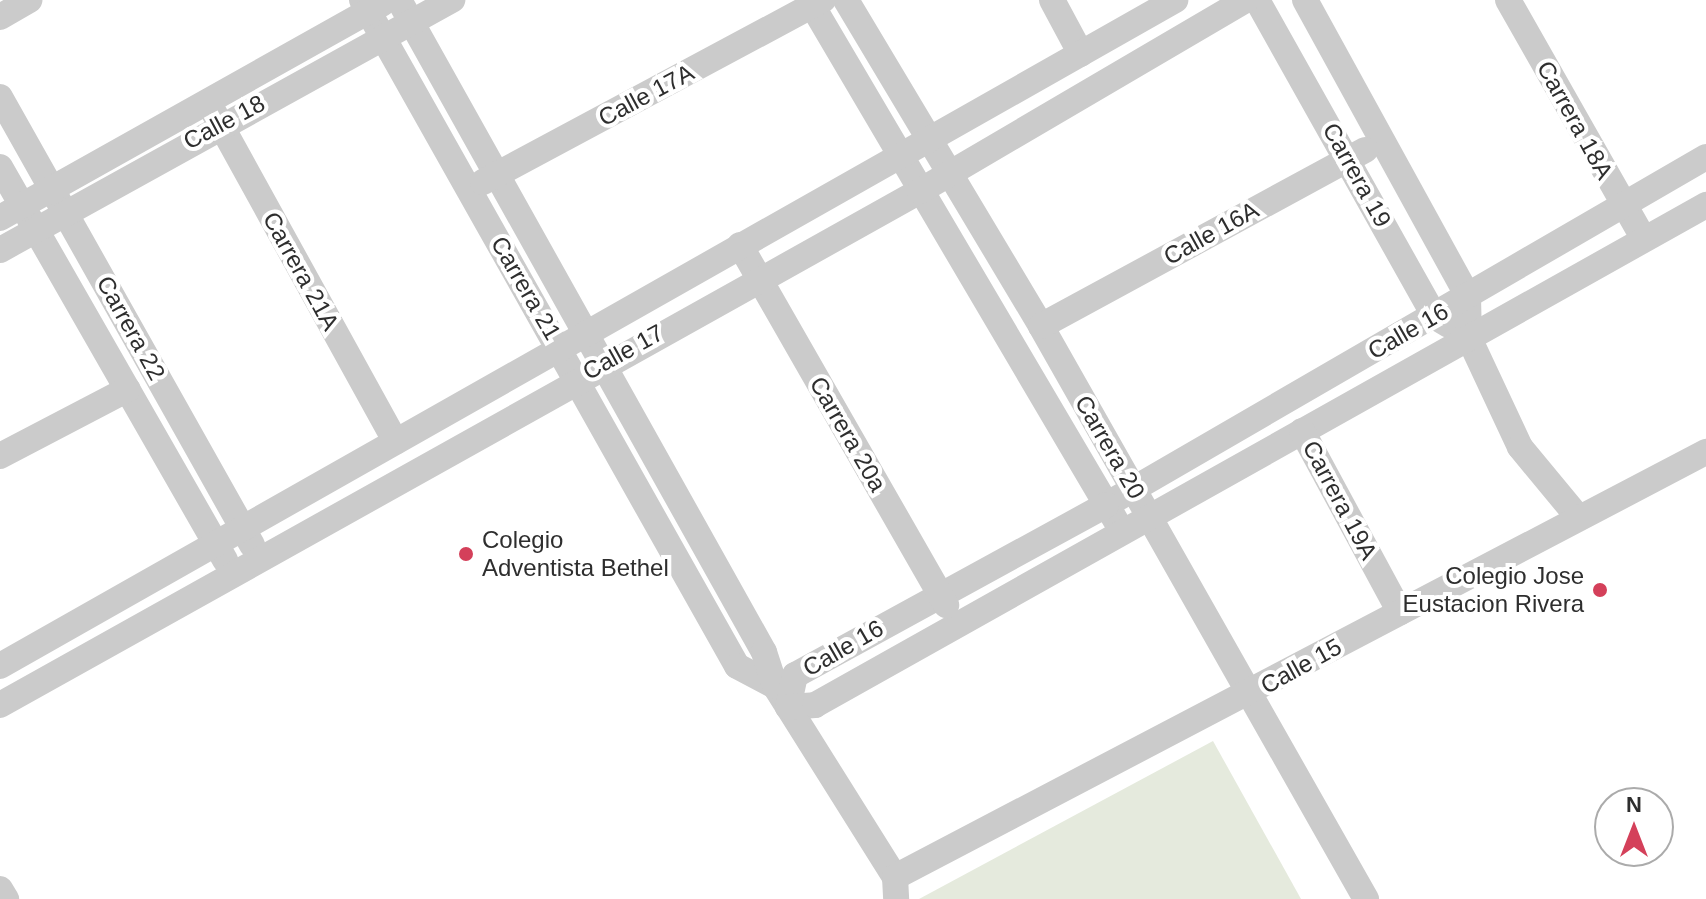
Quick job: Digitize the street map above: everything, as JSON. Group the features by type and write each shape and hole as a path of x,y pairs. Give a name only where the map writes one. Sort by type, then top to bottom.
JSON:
{"street":[{"path":"0,17 29,0"},
{"name":"Calle 18","path":"10,212 52,188 214,112 384,37 405,11 452,0"},
{"name":"Carrera 20","path":"846,0 1041,326 1366,899"},
{"path":"1052,0 1081,54"},
{"name":"Calle 17","path":"0,666 1175,0"},
{"name":"Calle 17","path":"0,705 576,378 920,191 1246,0"},
{"name":"Carrera 19","path":"1257,0 1434,316 1469,338"},
{"name":"Carrera 19","path":"1305,0 1468,297 1469,338 1520,447 1577,516"},
{"name":"Carrera 18A","path":"1508,0 1644,239"},
{"name":"Carrera 20","path":"815,2 900,158 1122,531"},
{"name":"Calle 17A","path":"469,189 815,2"},
{"name":"Calle 18","path":"0,250 35,231 373,4"},
{"name":"Carrera 21","path":"373,4 384,37 469,189 571,343 600,365 764,652 781,697 895,888"},
{"name":"Carrera 21","path":"405,11 496,175 571,343 576,378 737,666 781,697"},
{"name":"Carrera 22","path":"0,97 260,559"},
{"name":"Carrera 21A","path":"214,112 396,442"},
{"name":"Calle 16A","path":"1041,326 1382,142"},
{"name":"Calle 16","path":"1706,157 1106,505 939,593 795,675 781,697 815,705 955,623 1706,205"},
{"name":"Carrera 22","path":"0,167 10,212 35,231 233,574"},
{"name":"Carrera 20a","path":"740,245 955,623"},
{"path":"0,456 128,389"},
{"name":"Carrera 19A","path":"1302,431 1400,612"},
{"name":"Calle 15","path":"895,888 1577,516 1706,452"},
{"path":"0,889 6,899"}],"shaded area":[{"path":"1213,741 1301,899 919,899"}],"place":[{"name":"Colegio Adventista Bethel","path":"466,554"},
{"name":"Colegio Jose Eustacion Rivera","path":"1600,590"}]}
